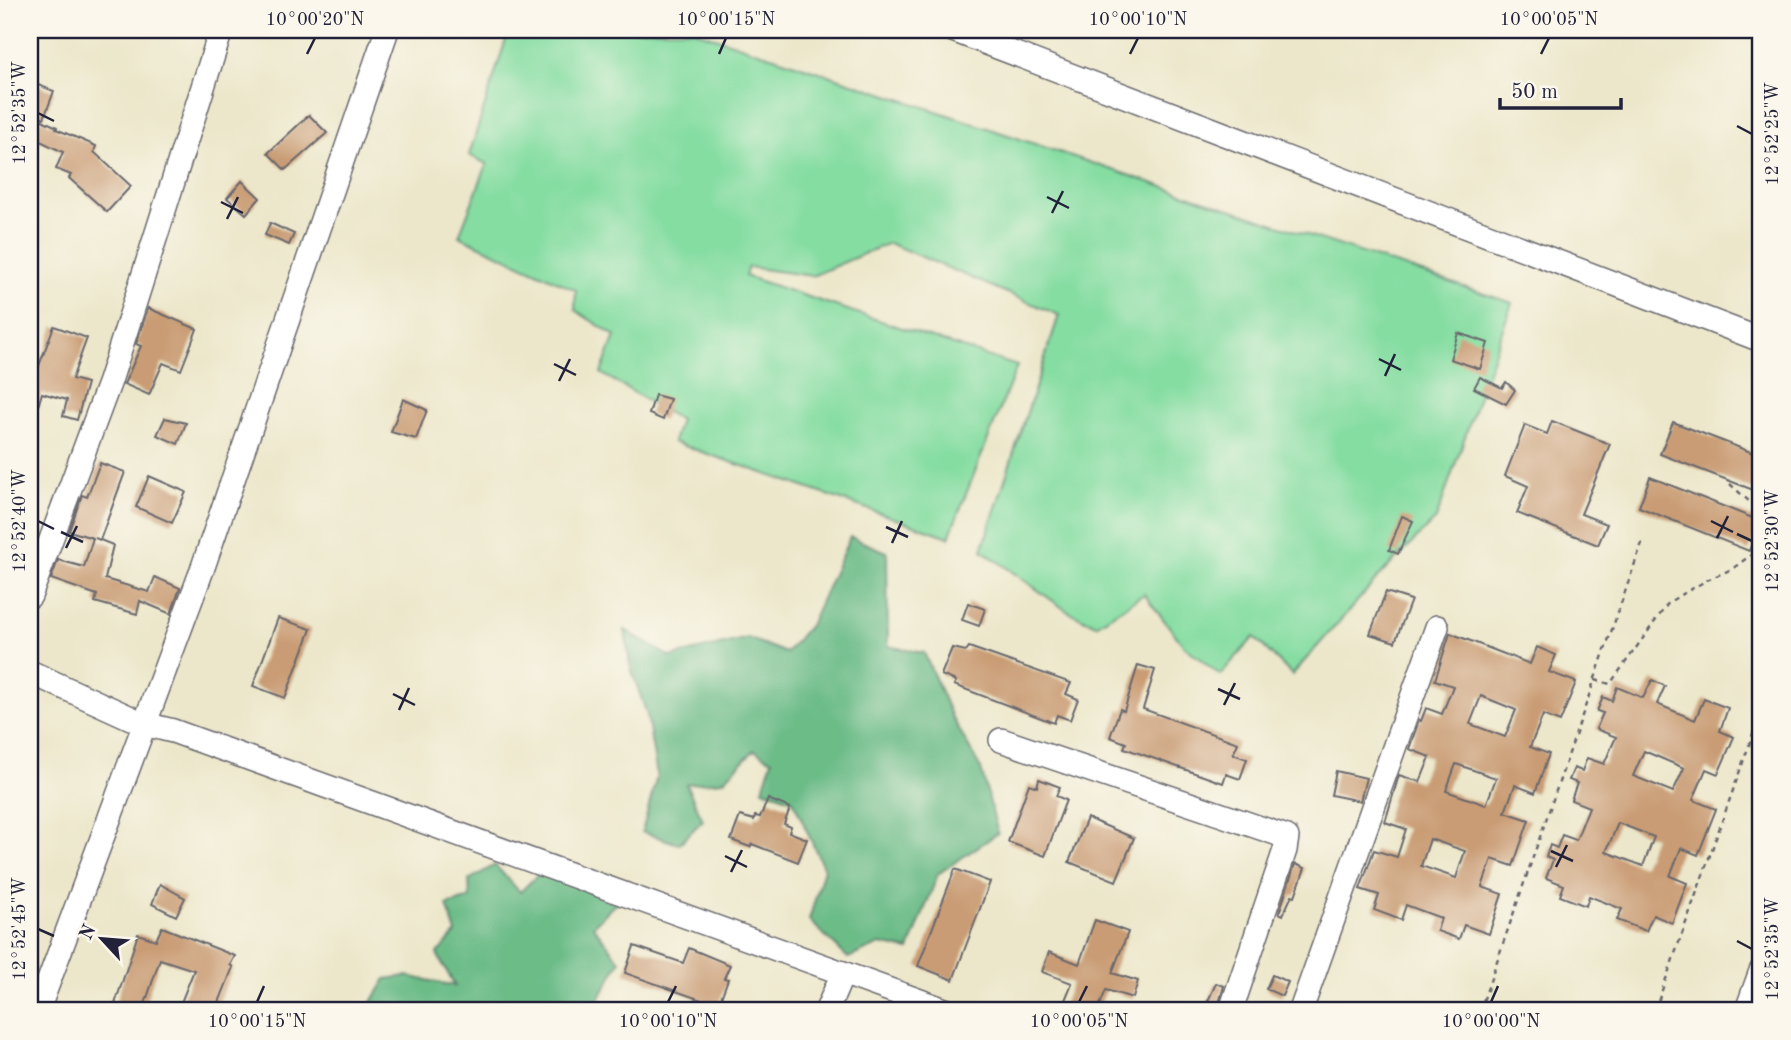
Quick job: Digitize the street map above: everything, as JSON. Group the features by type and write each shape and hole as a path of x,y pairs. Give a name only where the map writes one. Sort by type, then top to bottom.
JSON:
{"street":[{"path":"30,596 110,381 221,30"},
{"path":"38,1010 202,570 387,30"},
{"path":"953,30 1761,340"},
{"path":"1301,1010 1437,627"},
{"path":"30,672 144,724 173,731 945,1010"},
{"path":"1001,740 1287,837 1285,850 1231,1010"},
{"path":"1747,1010 1761,971"},
{"path":"827,1010 843,973"}],"path":[{"path":"1730,484 1761,512"},
{"path":"1480,1010 1643,540"},
{"path":"1595,680 1610,684 1669,602 1732,569 1761,545"},
{"path":"1655,1010 1759,717"}],"green space":[{"path":"509,30 693,30 1512,303 1436,519 1384,571 1292,675 1254,637 1220,675 1184,646 1144,594 1096,625 1067,611 982,550 1059,315 889,243 812,276 748,267 745,276 1017,366 949,537 673,442 680,420 601,373 615,336 575,310 576,290 459,236 487,164 469,155"},
{"path":"850,537 887,552 888,646 924,653 952,717 981,769 998,833 938,874 909,950 880,944 848,958 809,920 824,869 793,800 763,789 772,760 754,750 723,781 686,784 703,820 679,844 642,832 657,776 647,715 630,665 625,630 670,657 748,638 786,653 811,623"},
{"path":"554,859 618,901 593,926 620,961 593,1010 561,1010 549,1006 547,1010 367,1010 386,979 407,976 455,986 437,954 456,933 447,905 470,898 469,880 495,865 520,892"}],"building":[{"path":"30,82 54,91 44,118 30,112"},
{"path":"309,115 327,133 285,170 268,153"},
{"path":"40,119 96,146 94,152 131,186 107,212 69,178 71,175 56,169 63,152 32,137"},
{"path":"242,181 260,198 246,214 227,198"},
{"path":"270,223 294,234 289,245 265,235"},
{"path":"148,308 197,329 181,370 163,363 149,395 124,384 141,346 136,344"},
{"path":"54,326 87,338 72,379 87,383 77,420 63,416 67,400 42,393 33,423 30,423 30,378 34,379"},
{"path":"1458,333 1488,343 1480,369 1450,359"},
{"path":"1480,377 1502,388 1506,382 1515,390 1506,404 1474,388"},
{"path":"655,395 670,399 663,420 649,414"},
{"path":"403,399 427,410 416,439 391,432"},
{"path":"165,418 186,423 178,444 157,435"},
{"path":"1552,421 1610,444 1581,514 1607,524 1598,545 1517,513 1528,486 1505,476 1525,425 1547,434"},
{"path":"1673,422 1761,456 1761,493 1660,454"},
{"path":"100,463 125,472 100,540 113,545 105,579 149,592 155,577 180,588 171,614 140,601 137,614 95,602 97,595 51,579 58,560 84,567 93,538 69,531 82,495 87,497"},
{"path":"149,476 186,492 172,523 136,507"},
{"path":"1650,477 1760,521 1749,551 1639,507"},
{"path":"1402,516 1413,521 1398,554 1389,550"},
{"path":"1386,592 1411,600 1395,642 1370,634"},
{"path":"968,603 985,609 979,626 962,620"},
{"path":"278,618 311,629 285,698 253,686"},
{"path":"1450,633 1530,664 1537,647 1556,655 1549,672 1576,682 1560,722 1543,715 1530,747 1549,754 1535,793 1515,785 1505,812 1529,820 1513,866 1492,859 1482,887 1502,894 1489,934 1464,925 1459,939 1437,931 1441,918 1406,905 1401,920 1374,910 1379,895 1360,889 1374,850 1397,857 1406,829 1385,822 1399,775 1420,782 1430,757 1409,749 1426,708 1442,714 1453,686 1435,680","holes":["1481,696 1516,710 1505,737 1470,724","1456,764 1496,778 1486,805 1446,791","1430,839 1465,851 1456,878 1421,866"]},
{"path":"969,647 1071,683 1066,694 1078,699 1070,720 1057,715 1054,723 954,685 956,681 941,675 952,648 966,651"},
{"path":"1138,665 1155,670 1143,709 1238,743 1233,754 1247,759 1240,779 1226,774 1223,783 1124,748 1126,743 1110,737 1120,709 1124,711"},
{"path":"1652,680 1665,686 1657,704 1695,720 1704,699 1728,708 1720,731 1734,737 1718,774 1706,769 1693,800 1716,809 1698,855 1681,848 1670,876 1687,883 1672,923 1653,915 1646,931 1617,920 1622,909 1589,896 1586,906 1560,896 1564,885 1546,878 1553,860 1546,857 1550,845 1557,848 1562,835 1576,840 1589,807 1571,800 1577,783 1569,780 1574,768 1582,771 1587,758 1604,764 1616,737 1596,729 1603,713 1597,711 1603,697 1612,701 1617,687 1643,698","holes":["1644,751 1684,768 1673,792 1633,776","1618,823 1654,837 1643,866 1606,852"]},
{"path":"1336,771 1366,778 1360,801 1331,795"},
{"path":"1039,779 1060,787 1056,796 1066,800 1045,856 1008,842 1029,784 1037,787"},
{"path":"768,799 790,808 784,824 791,827 789,832 807,839 798,862 752,844 750,847 731,840 740,816 754,820 755,816 760,817"},
{"path":"1087,818 1134,838 1116,881 1069,862"},
{"path":"1295,864 1305,868 1295,896 1292,895 1283,915 1279,913"},
{"path":"955,869 990,882 953,980 918,966"},
{"path":"160,884 185,898 176,916 152,904"},
{"path":"1095,920 1128,932 1112,973 1138,981 1133,998 1106,990 1098,1010 1061,1010 1072,983 1042,972 1049,952 1079,964"},
{"path":"162,927 235,956 216,1010 178,1010 194,970 160,959 143,1010 115,1004 138,934 156,940"},
{"path":"634,946 683,963 689,948 730,965 724,978 728,979 718,1006 625,973"},
{"path":"1272,975 1288,982 1282,996 1266,989"},
{"path":"1216,983 1224,986 1217,1010 1204,1010"}]}
